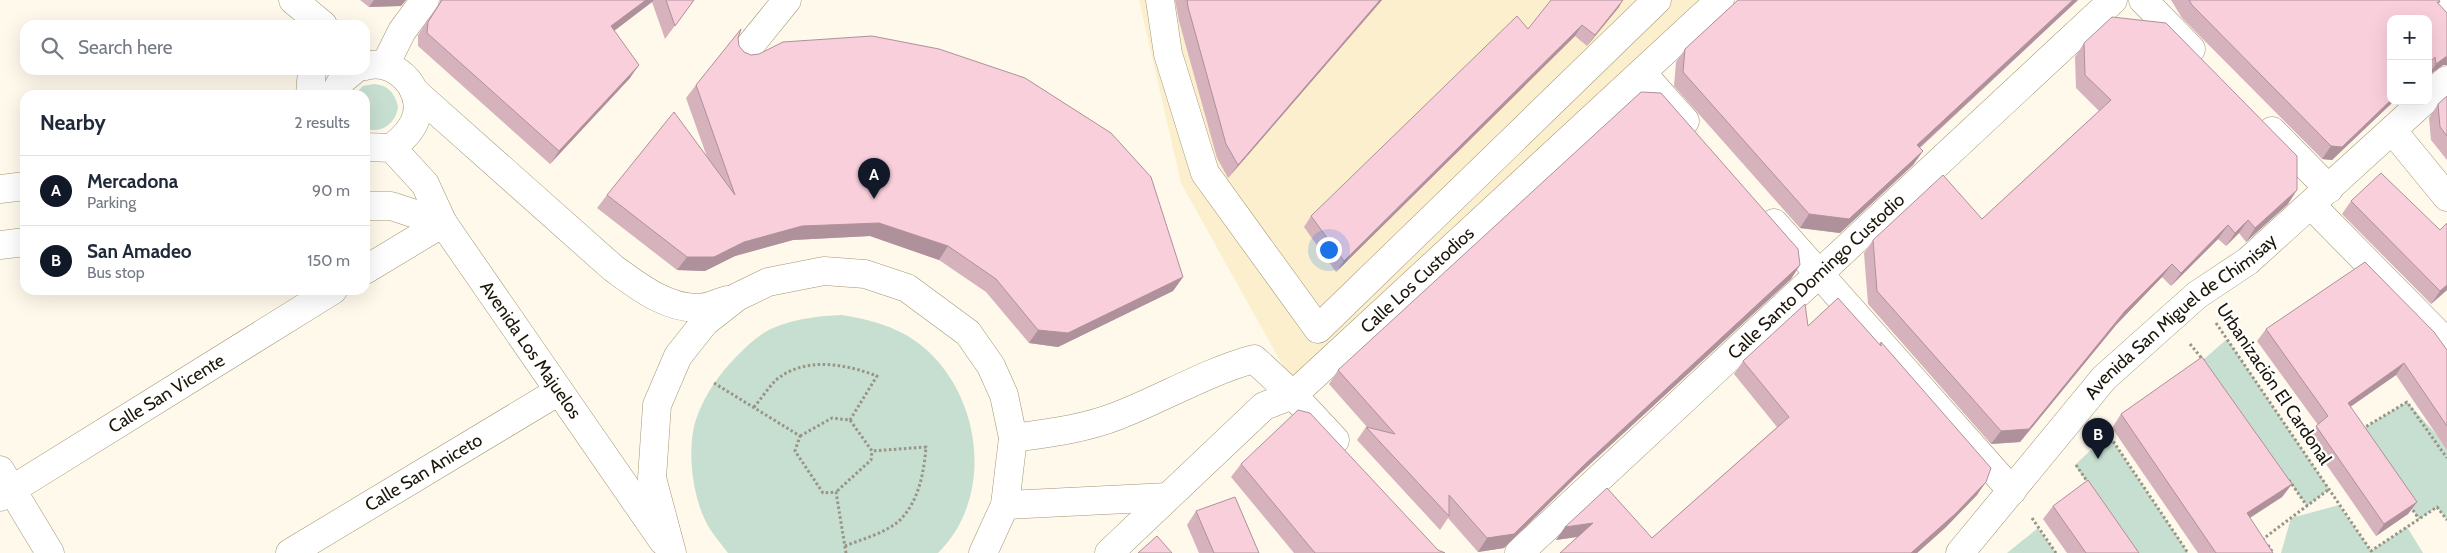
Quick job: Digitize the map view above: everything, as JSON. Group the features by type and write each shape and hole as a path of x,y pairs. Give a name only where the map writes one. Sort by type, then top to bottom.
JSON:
{"street":[{"path":"292,0 298,20"},
{"path":"292,0 305,20"},
{"path":"292,0 317,20"},
{"path":"370,59 402,31 425,0"},
{"path":"744,53 788,0"},
{"path":"1160,0 1168,54 1205,173 1318,329 1657,0"},
{"name":"Calle Los Custodios","path":"1109,553 1264,406 1293,395 1720,0"},
{"name":"Calle Santo Domingo Custodio","path":"1519,553 2113,0"},
{"path":"2142,0 2212,70"},
{"path":"2438,0 2447,10"},
{"path":"370,72 402,73 414,91 613,268 644,291 672,304 698,308 737,297 768,282 824,271 865,274 907,288 968,333 991,366 1004,395 1013,438 1005,505 983,553"},
{"path":"1642,73 1701,140"},
{"path":"310,90 312,75"},
{"path":"2432,93 2447,80"},
{"path":"375,151 408,134 417,113 414,91"},
{"name":"Avenida San Miguel de Chimisay","path":"1960,553 2104,378 2197,295 2248,261 2420,105"},
{"path":"2253,112 2320,197 2447,343"},
{"path":"2392,130 2447,197"},
{"name":"Avenida Los Majuelos","path":"375,151 425,184 443,222 671,553"},
{"path":"0,189 20,187"},
{"path":"370,206 392,206 443,222"},
{"path":"1760,207 2012,491"},
{"path":"370,267 443,222"},
{"path":"0,245 20,243"},
{"name":"Calle San Vicente","path":"4,485 325,295"},
{"path":"671,553 652,478 657,405 678,356 705,322 737,297"},
{"path":"1013,438 1065,430 1100,422 1227,366 1254,359 1293,395 1353,460"},
{"name":"Calle San Aniceto","path":"290,553 559,391"},
{"path":"4,485 50,553"},
{"path":"1005,505 1168,497"}],"path":[{"name":"Urbanización El Cardonal","path":"2197,295 2371,551 2437,507 2447,520"},
{"path":"2172,318 2184,338 2209,368"},
{"path":"754,407 777,380 798,368 828,364 853,366 877,376 850,420"},
{"path":"714,383 800,436"},
{"path":"2086,400 2188,553"},
{"path":"2359,431 2407,402 2447,458"},
{"path":"832,418 850,420 872,451 871,460 836,492 823,493 795,451 800,436 832,418"},
{"path":"2056,437 2092,489"},
{"path":"845,546 879,532 900,519 916,495 924,468 926,447 872,451"},
{"path":"2284,473 2307,506"},
{"name":"Urbanización El Cardonal","path":"2273,553 2263,539 2329,490"},
{"path":"2012,491 2056,553"},
{"path":"836,492 846,553"},
{"path":"2408,503 2419,519"}],"shaded area":[{"path":"1139,0 1705,0 1293,384 1181,183"}],"green space":[{"path":"374,84 383,86 395,98 398,107 397,113 391,123 382,129 370,130 370,90 359,90 363,86"},
{"path":"842,315 884,325 913,339 942,367 958,391 968,418 974,447 974,476 968,504 956,530 938,553 728,553 712,532 704,517 692,473 692,441 694,427 701,406 724,370 761,335 778,326 794,321"},
{"path":"2227,339 2329,489 2307,506 2203,360"},
{"path":"2407,402 2447,446 2447,520 2437,507 2419,519 2359,431"},
{"path":"2108,434 2188,553 2136,553 2075,465"},
{"path":"2339,505 2371,551 2407,527 2423,553 2281,553 2291,518"},
{"path":"2038,528 2056,553 2007,553"}],"building":[{"path":"442,0 646,0 611,26 639,65 559,151 427,33 428,22"},
{"path":"666,0 694,0 675,26"},
{"path":"1187,0 1380,0 1238,165 1226,144"},
{"path":"1551,0 1623,0 1595,35 1582,25 1344,261 1311,216 1517,16 1528,29"},
{"path":"1738,0 2073,0 1917,145 1923,151 1849,219 1809,214 1683,72 1685,49"},
{"path":"2189,0 2439,0 2440,2 2437,2 2447,13 2447,56 2436,64 2435,57 2432,60 2432,15 2387,15 2387,104 2342,147 2331,146"},
{"path":"2112,17 2166,23 2297,156 2297,190 2255,228 2248,220 2235,233 2228,225 2181,273 2172,264 2125,311 2029,429 2001,431 1877,291 1873,240 1943,175 1982,219 2111,100 2085,75 2084,43"},
{"path":"741,29 738,38 739,46 744,52 751,55 759,54 783,42 872,36 939,49 1025,78 1111,133 1151,177 1183,277 1068,333 1038,330 996,279 948,246 879,223 802,226 744,242 714,257 687,257 607,195 674,112 735,195 696,85"},
{"path":"1641,92 1661,93 1798,249 1800,265 1585,464 1514,534 1487,538 1449,495 1449,516 1366,427 1395,434 1338,370"},
{"path":"2447,96 2447,136 2440,127 2438,104"},
{"path":"2381,173 2440,230 2447,223 2447,285 2440,291 2351,201"},
{"path":"2365,262 2434,332 2447,350 2447,426 2404,363 2348,403 2417,502 2384,524 2316,426 2328,416 2266,329"},
{"path":"1838,298 1881,346 1881,342 1991,468 1986,482 1955,514 1911,553 1560,553 1593,523 1565,527 1607,488 1652,538 1789,417 1743,361 1805,304 1808,326"},
{"path":"2202,357 2292,484 2247,513 2273,553 2216,553 2121,414"},
{"path":"1298,410 1310,413 1438,550 1445,553 1315,553 1241,464"},
{"path":"2088,480 2139,553 2086,553 2053,506"},
{"path":"1235,497 1259,553 1214,553 1196,511"},
{"path":"1157,536 1172,553 1138,553"}],"place":[{"name":"Mercadona","path":"874,199"},
{"name":"San Amadeo","path":"2098,459"}]}
